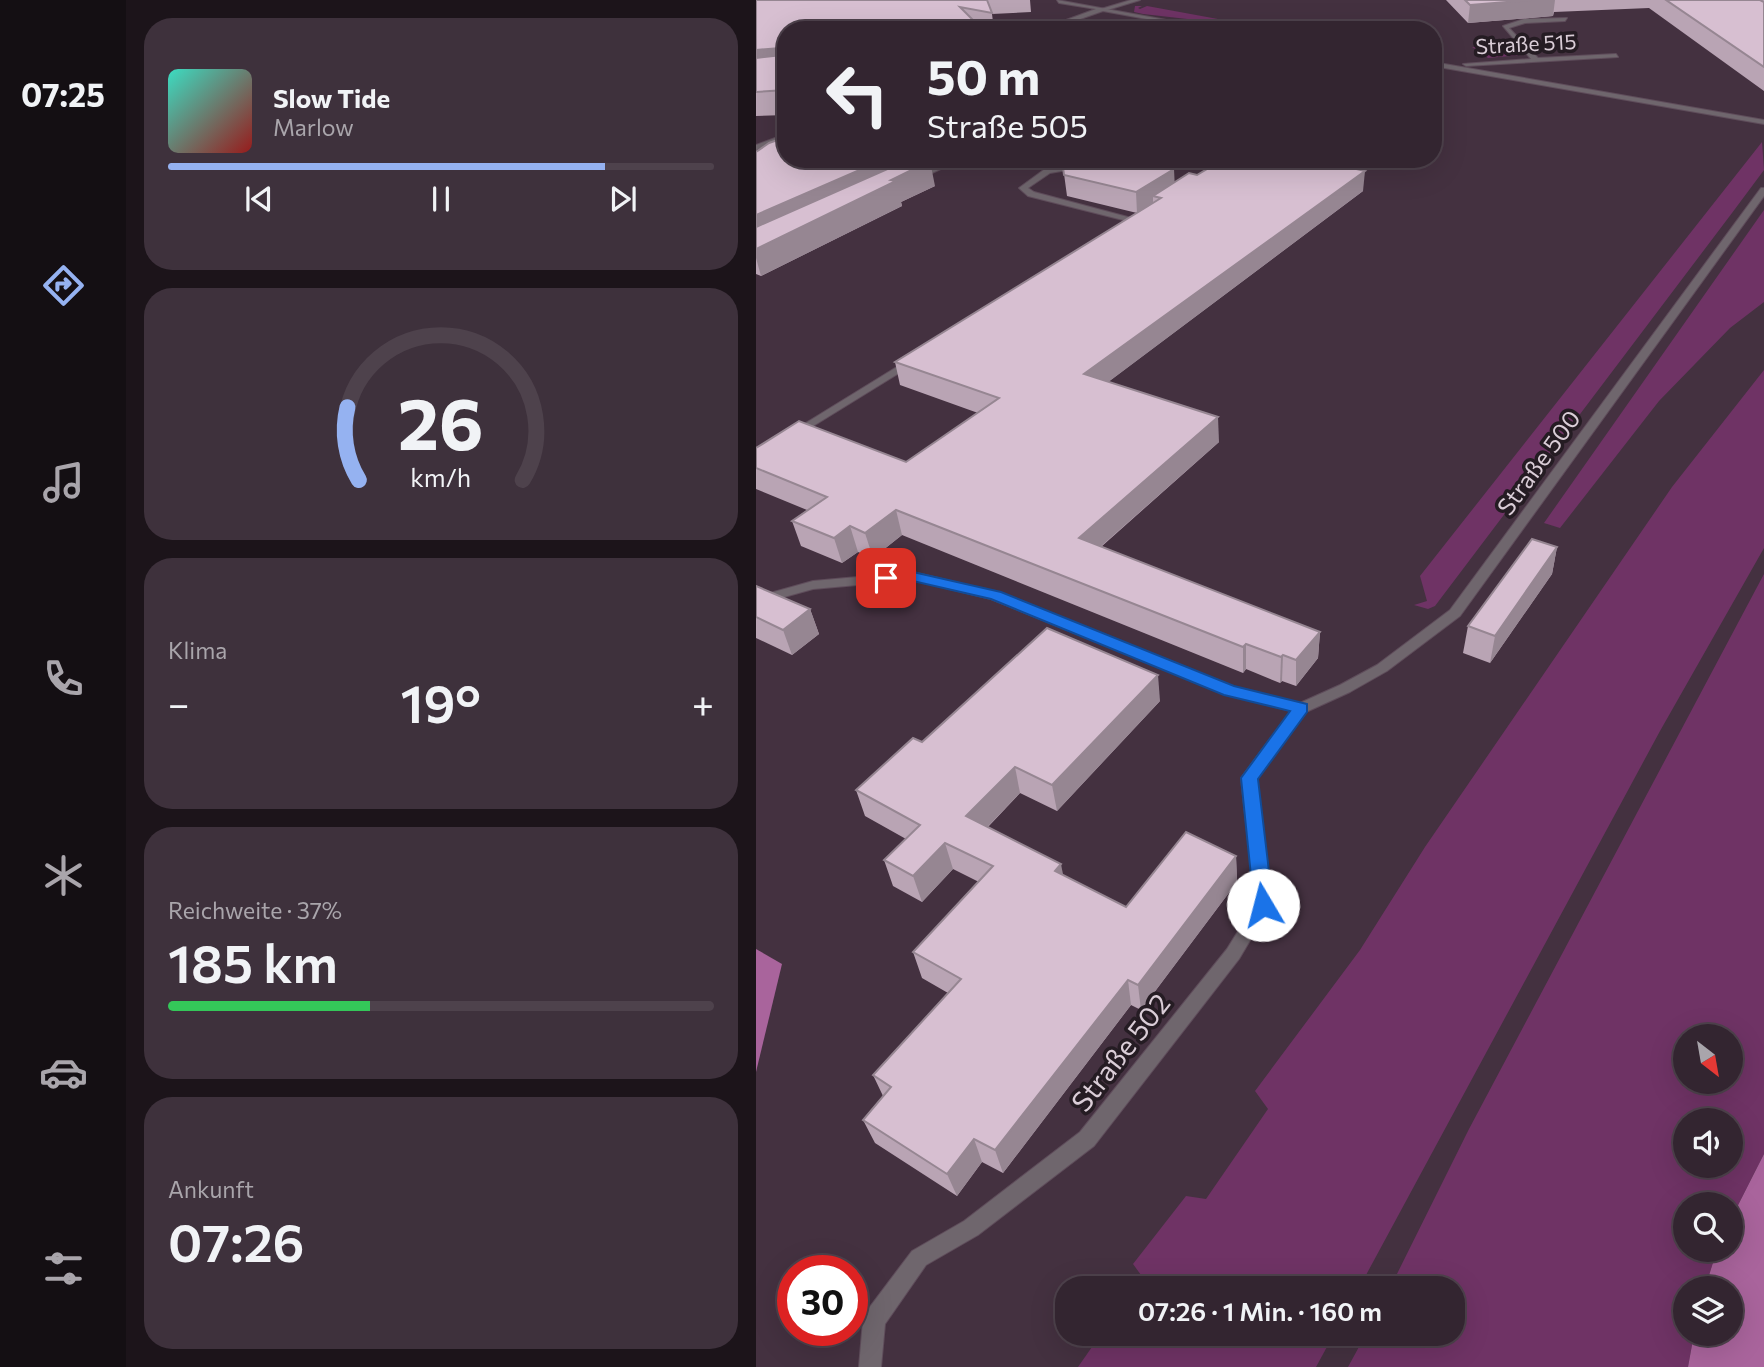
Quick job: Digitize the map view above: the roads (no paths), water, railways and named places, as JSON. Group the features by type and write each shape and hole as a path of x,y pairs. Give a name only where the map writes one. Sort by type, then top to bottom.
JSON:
{"street":[{"path":"1057,11 1059,0 1170,21"},
{"path":"1069,21 1137,0"},
{"path":"1536,60 1505,27 1524,21 1565,19"},
{"name":"Straße 515","path":"1442,64 1616,56"},
{"path":"1442,65 1764,122"},
{"path":"756,148 777,140"},
{"path":"909,180 937,168"},
{"path":"1058,168 1036,177 1023,188 1031,194 1136,222"},
{"name":"Straße 500","path":"1301,708 1350,689 1409,652 1455,613 1764,190"},
{"path":"1124,229 1146,215"},
{"path":"780,442 922,354"},
{"path":"756,601 813,584 913,576 995,596 1230,691 1301,708"},
{"name":"Straße 502","path":"870,1367 874,1320 919,1258 971,1227 1087,1139 1233,954 1263,905 1249,778 1301,708"}]}
